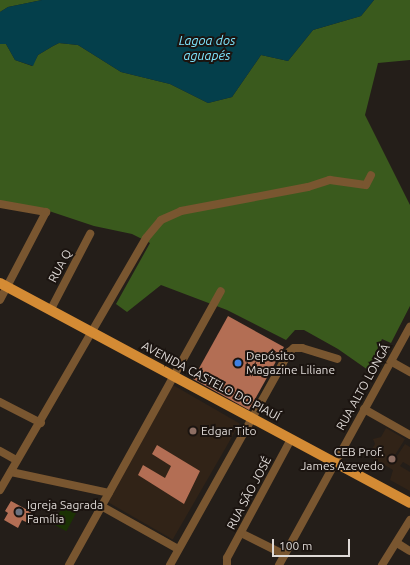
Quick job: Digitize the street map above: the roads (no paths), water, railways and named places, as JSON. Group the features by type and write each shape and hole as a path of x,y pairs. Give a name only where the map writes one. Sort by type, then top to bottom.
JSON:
{"main road":[{"name":"AVENIDA CASTELO DO PIAUÍ","path":"4,285 410,503"}],"street":[{"path":"0,490 11,472 16,460 41,423 146,238 166,216 181,210 308,187 330,180 366,185 371,175"},
{"path":"0,204 46,212 4,285 0,300"},
{"name":"RUA Q","path":"51,309 90,234"},
{"path":"69,565 103,507 109,493 221,291"},
{"name":"RUA ALTO LONGÁ","path":"279,565 410,327"},
{"path":"170,565 292,349 310,349 337,360"},
{"path":"392,362 410,372"},
{"path":"0,402 41,423"},
{"path":"364,409 410,435"},
{"name":"RUA SÃO JOSÉ","path":"227,561 291,439"},
{"path":"0,451 16,460"},
{"path":"11,472 109,493"},
{"path":"103,507 178,549"},
{"path":"382,565 410,520"},
{"path":"241,533 285,555"},
{"path":"397,543 410,551"}],"water":[{"name":"Lagoa dos aguapés","path":"42,0 374,0 361,16 313,30 288,61 261,55 232,97 208,103 170,84 121,72 78,45 59,43 38,55 33,66 15,60 6,44 0,44 0,12 8,7"}],"place":[{"name":"Depósito Magazine Liliane","path":"238,363"},
{"name":"Edgar Tito","path":"193,431"},
{"name":"CEB Prof. James Azevedo","path":"392,459"},
{"name":"Igreja Sagrada Família","path":"19,512"}]}
